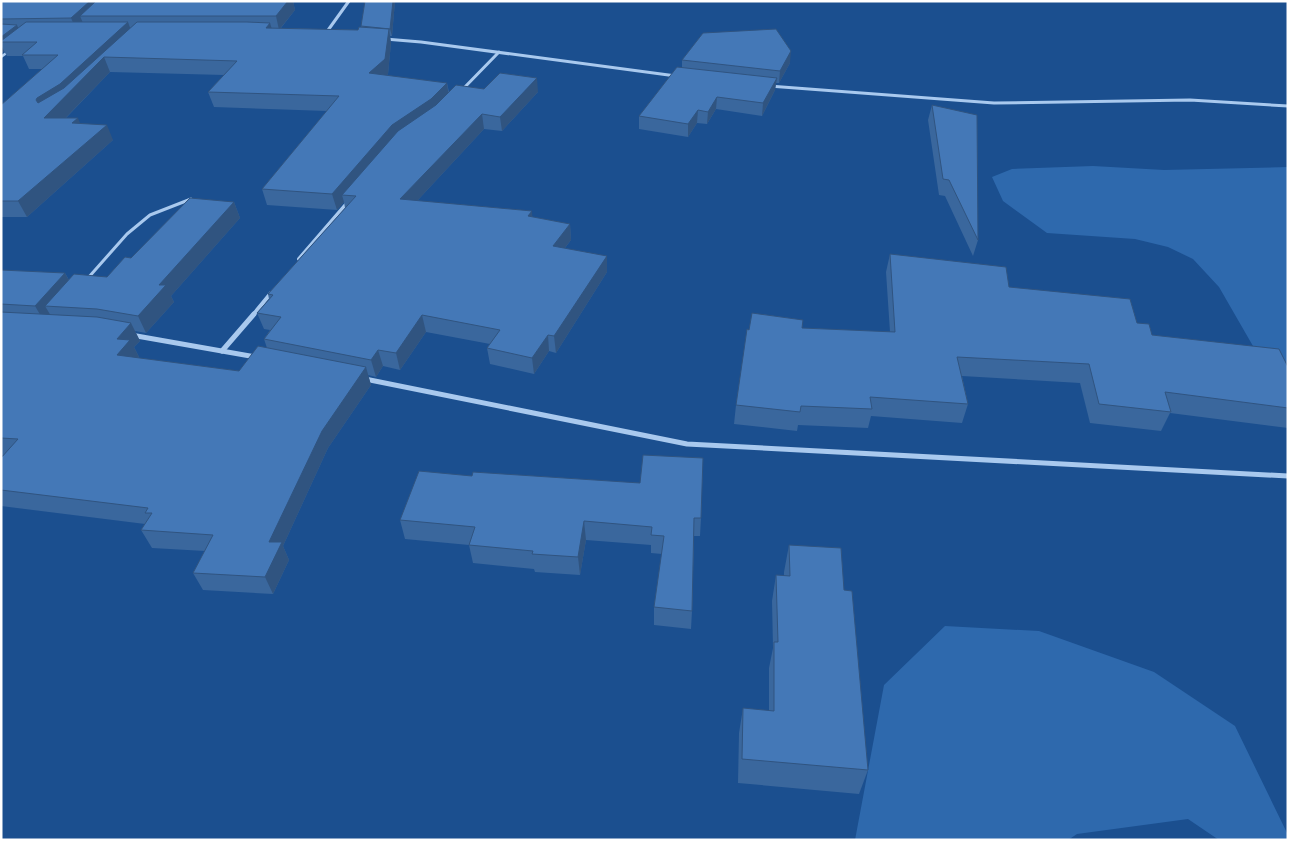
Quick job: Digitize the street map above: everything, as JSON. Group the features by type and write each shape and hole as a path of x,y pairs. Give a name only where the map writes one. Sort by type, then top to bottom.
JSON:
{"street":[{"path":"334,36 324,35 348,1"},
{"path":"382,39 421,42 683,76"},
{"path":"455,97 499,52"},
{"path":"760,86 994,103 1190,100 1288,106"},
{"path":"297,262 354,195"},
{"path":"222,351 272,292"},
{"path":"125,334 266,359"},
{"path":"354,377 688,444 1288,476"}],"lane":[{"path":"1,57 15,46"},
{"path":"83,284 127,234 150,215 192,199"}],"shaded area":[{"path":"1093,166 1164,170 1288,167 1288,375 1257,353 1219,287 1193,259 1168,247 1135,239 1047,233 1003,201 992,177 1012,169"},
{"path":"945,626 1039,631 1154,672 1235,726 1288,835 1288,840 1219,840 1188,819 1077,834 1068,840 855,840 884,685"}],"building":[{"path":"1,1 90,1 71,18 1,19"},
{"path":"96,1 288,1 276,16 80,16"},
{"path":"365,1 393,1 390,29 361,26"},
{"path":"26,22 128,22 60,84 37,98 38,103 64,88 137,22 247,22 270,23 266,28 358,30 359,27 389,29 385,59 369,73 447,83 431,99 392,125 332,194 262,189 339,96 208,92 237,61 104,57 44,118 78,118 72,123 107,125 18,201 1,201 1,105 58,55 22,55 37,42 1,42"},
{"path":"1,24 17,25 1,37"},
{"path":"776,29 791,51 780,71 682,60 703,33"},
{"path":"677,67 777,78 763,103 717,97 708,112 698,110 688,124 639,116"},
{"path":"500,73 537,78 500,117 482,114 400,199 532,211 528,216 570,224 553,246 607,256 554,336 548,335 532,358 487,348 500,330 422,315 396,353 378,350 371,360 264,339 281,317 257,313 273,295 268,294 356,196 342,195 398,131 436,105 456,85 484,89"},
{"path":"932,105 977,115 978,240 949,180 943,179"},
{"path":"190,198 234,202 159,285 166,285 138,316 97,309 45,306 74,274 107,277 125,257 131,258"},
{"path":"890,254 1006,267 1009,287 1130,299 1137,323 1149,324 1152,335 1279,349 1288,367 1288,408 1165,392 1171,412 1099,404 1089,364 957,357 968,404 870,397 872,409 801,406 800,412 736,405 747,329 749,330 752,313 803,320 802,328 895,332"},
{"path":"1,270 65,273 35,306 1,304"},
{"path":"1,312 97,317 131,323 117,339 130,340 117,355 239,371 258,346 366,367 322,431 269,542 282,542 265,577 193,573 213,535 141,530 152,513 145,513 148,508 1,490 1,458 18,439 1,438"},
{"path":"643,455 703,458 701,518 694,518 692,611 654,607 664,536 651,535 652,527 584,521 578,557 532,554 533,551 469,545 475,527 400,520 419,471 472,476 473,472 640,483"},
{"path":"789,545 841,548 844,590 852,591 868,770 742,759 743,708 774,711 774,642 778,642 776,575 790,576"}]}
